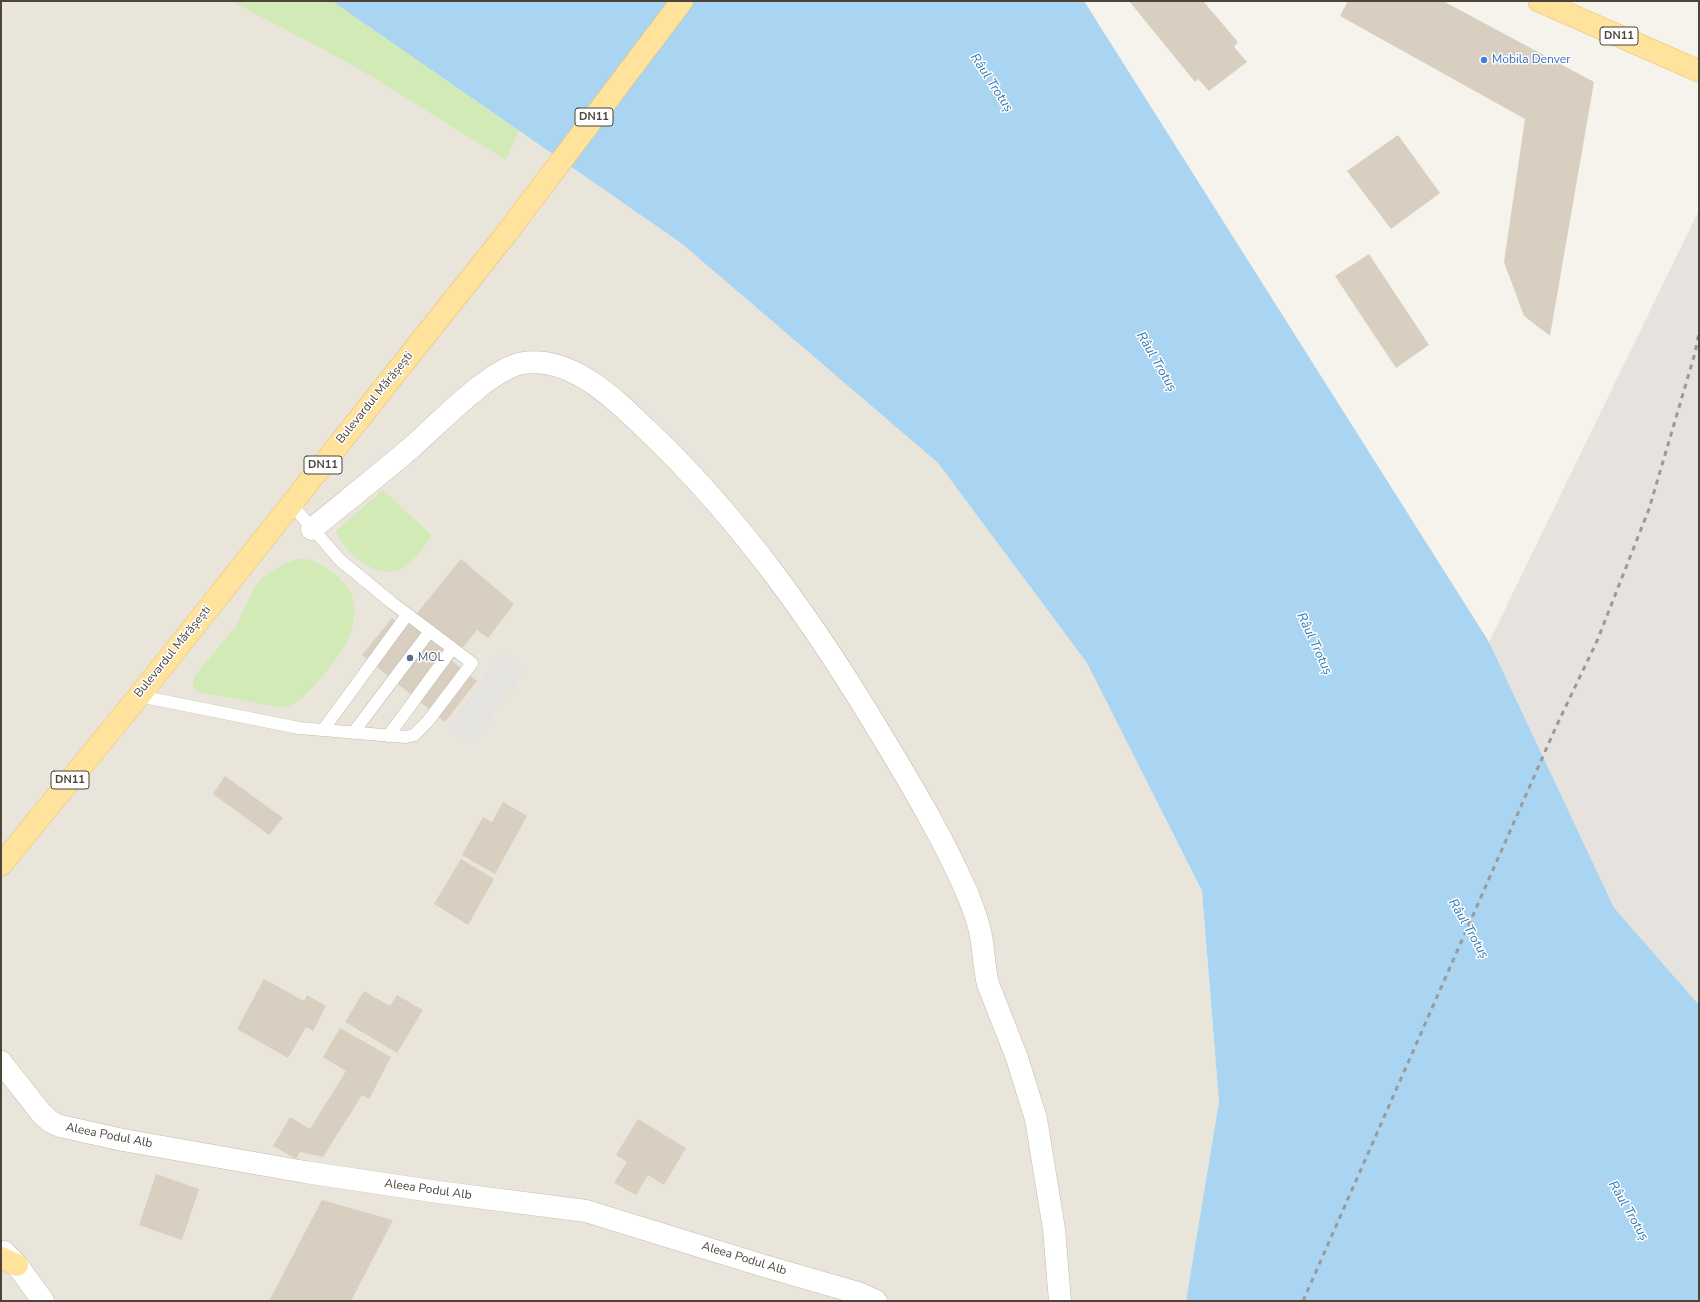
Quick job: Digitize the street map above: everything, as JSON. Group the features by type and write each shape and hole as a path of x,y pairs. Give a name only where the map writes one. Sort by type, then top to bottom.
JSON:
{"main road":[{"name":"Bulevardul Mărășești","path":"1,865 139,696 506,234 682,1"},
{"name":"DN11","path":"1539,1 1699,71"}],"street":[{"path":"312,529 413,446 480,387 507,367 522,363 536,362 553,364 570,371 597,386 680,460 748,540 834,659 939,834 969,898 980,932 988,984 1017,1058 1036,1119 1054,1229 1060,1301"},
{"name":"Aleea Podul Alb","path":"1,1062 42,1114 51,1122 60,1126 123,1140 313,1173 438,1192 586,1211 858,1293 876,1301"},
{"path":"1,1250 43,1301"}],"lane":[{"path":"139,696 299,728 353,733 406,737 414,735 428,721 472,663 407,615 340,560 291,504"},
{"path":"323,730 407,615"},
{"path":"353,733 430,631"},
{"path":"388,736 452,649"}],"shaded area":[{"path":"1,1 332,1 681,243 938,463 1087,663 1202,891 1219,1102 1186,1301 1,1301"},
{"path":"1699,210 1699,1005 1614,909 1489,642"},
{"path":"503,651 506,658 524,673 471,744 448,728"}],"green space":[{"path":"231,1 332,1 519,131 506,160 351,64"},
{"path":"383,490 432,536 407,565 392,571 382,571 363,563 347,548 336,531"},
{"path":"302,558 321,564 337,576 352,595 354,618 350,635 332,665 307,693 299,700 287,706 278,707 198,692 193,687 194,677 236,626 255,586 262,578 283,564"}],"water":[{"name":"Râul Trotuș","path":"332,1 1084,1 1489,642 1614,908 1699,1005 1699,1301 1186,1301 1219,1102 1202,891 1087,663 938,463 681,243"}],"building":[{"path":"1129,1 1203,1 1238,42 1234,47 1247,62 1209,91 1198,79 1195,82"},
{"path":"1348,1 1443,1 1594,82 1550,336 1524,316 1504,262 1525,119 1340,16"},
{"path":"1398,135 1440,193 1391,229 1347,171"},
{"path":"1369,254 1429,345 1396,368 1335,276"},
{"name":"MOL","path":"461,559 514,604 488,638 477,630 452,661 477,681 445,722 362,655 392,618 405,628"},
{"path":"225,776 283,818 269,835 213,794"},
{"path":"503,802 527,816 495,874 462,855 483,817 492,822"},
{"path":"461,859 494,879 468,925 434,904"},
{"path":"264,979 304,1001 307,995 326,1006 313,1031 306,1027 288,1058 237,1029"},
{"path":"364,991 390,1006 397,995 423,1010 397,1053 345,1022"},
{"path":"340,1028 391,1057 369,1099 362,1095 323,1157 300,1152 296,1159 273,1146 290,1117 310,1129 346,1071 323,1057"},
{"path":"638,1119 686,1148 664,1185 648,1175 636,1195 614,1183 627,1162 616,1155"},
{"path":"156,1174 199,1189 182,1240 139,1225"},
{"path":"322,1200 393,1220 351,1301 269,1301"}],"railway":[{"path":"1303,1301 1555,729 1597,641 1649,509 1695,353 1699,333"}],"place":[{"name":"Mobila Denver","path":"1484,60"},
{"name":"MOL","path":"410,658"}]}
